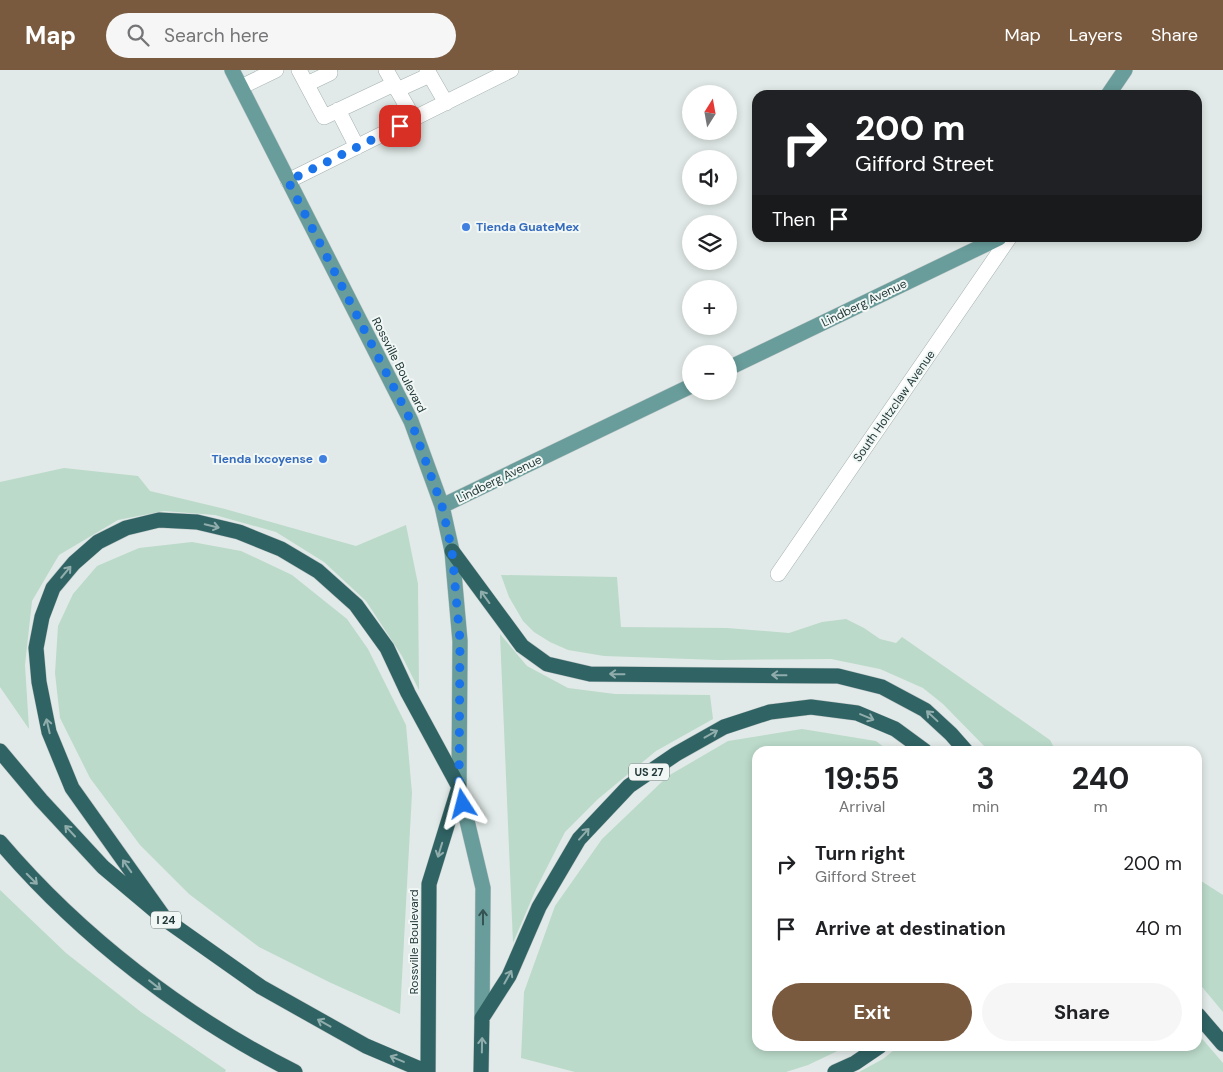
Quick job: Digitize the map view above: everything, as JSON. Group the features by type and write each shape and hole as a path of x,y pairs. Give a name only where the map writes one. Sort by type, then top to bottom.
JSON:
{"highway":[{"path":"166,920 72,788 49,732 39,682 36,648 42,617 53,588 74,563 98,542 126,528 159,520 197,522 239,532 281,549 318,570 356,605 387,648 408,693 459,787"},
{"path":"452,551 522,646 547,664 590,674 838,676 882,687 925,710 962,746"},
{"name":"US 27","path":"482,1018 509,976 539,907 579,839 629,786 676,754 724,727 770,712 811,706 857,713 895,729 917,746"},
{"name":"I 24","path":"0,751 41,800 103,867 166,920 261,987 366,1046 428,1072"},
{"name":"Rossville Boulevard","path":"428,1072 430,884 459,787"},
{"path":"0,842 28,875 94,938 180,1004 264,1057 295,1072"},
{"name":"Rossville Boulevard","path":"481,1072 482,1018"},
{"path":"1202,1020 1223,1044"},
{"path":"835,1072 855,1063 873,1051"}],"main road":[{"name":"Rossville Boulevard","path":"232,70 411,421 442,506 452,551 460,640 459,787 483,888 482,1018"},
{"path":"1111,90 1125,70"},
{"name":"Lindberg Avenue","path":"737,364 990,242"},
{"name":"Lindberg Avenue","path":"442,506 682,390"}],"street":[{"path":"241,87 276,70"},
{"path":"299,70 324,117 429,72 446,103"},
{"path":"386,70 414,119"},
{"path":"288,181 512,70"},
{"path":"306,84 330,73"},
{"path":"338,110 357,147"},
{"name":"South Holtzclaw Avenue","path":"778,574 1006,242"}],"green space":[{"path":"64,468 138,476 150,491 225,509 356,546 406,525 418,584 419,690 402,656 366,601 324,562 276,532 215,515 164,511 118,520 59,555 32,601 25,665 29,729 0,687 0,482"},
{"path":"192,542 241,551 292,575 347,619 368,649 406,725 412,793 400,1014 329,982 259,947 189,894 140,845 90,778 60,718 55,673 58,626 73,594 97,566 139,548"},
{"path":"501,575 617,577 621,627 727,628 789,633 822,622 846,619 880,639 896,643 902,637 1050,740 1053,746 984,746 943,704 923,688 880,669 831,659 718,660 604,656 568,650 534,632 523,621 509,597"},
{"path":"500,634 527,666 568,688 615,694 710,695 713,719 656,751 598,799 565,832 536,889 513,943"},
{"path":"802,729 876,741 882,746 752,746 752,1051 837,1051 808,1065 786,1072 575,1072 521,1058 524,992 555,906 602,839 668,776 728,741"},
{"path":"1202,882 1223,895 1223,1012 1202,987"},
{"path":"0,890 66,953 141,1012 226,1070 225,1072 0,1072"},
{"path":"1202,1039 1223,1063 1223,1072 859,1072 883,1059 893,1051 1202,1051"}],"place":[{"name":"Tienda GuateMex","path":"466,227"},
{"name":"Tienda Ixcoyense","path":"323,459"}],"route":[{"path":"400,126 288,181 411,421 442,506 452,551 460,640 459,787 463,804"}]}
